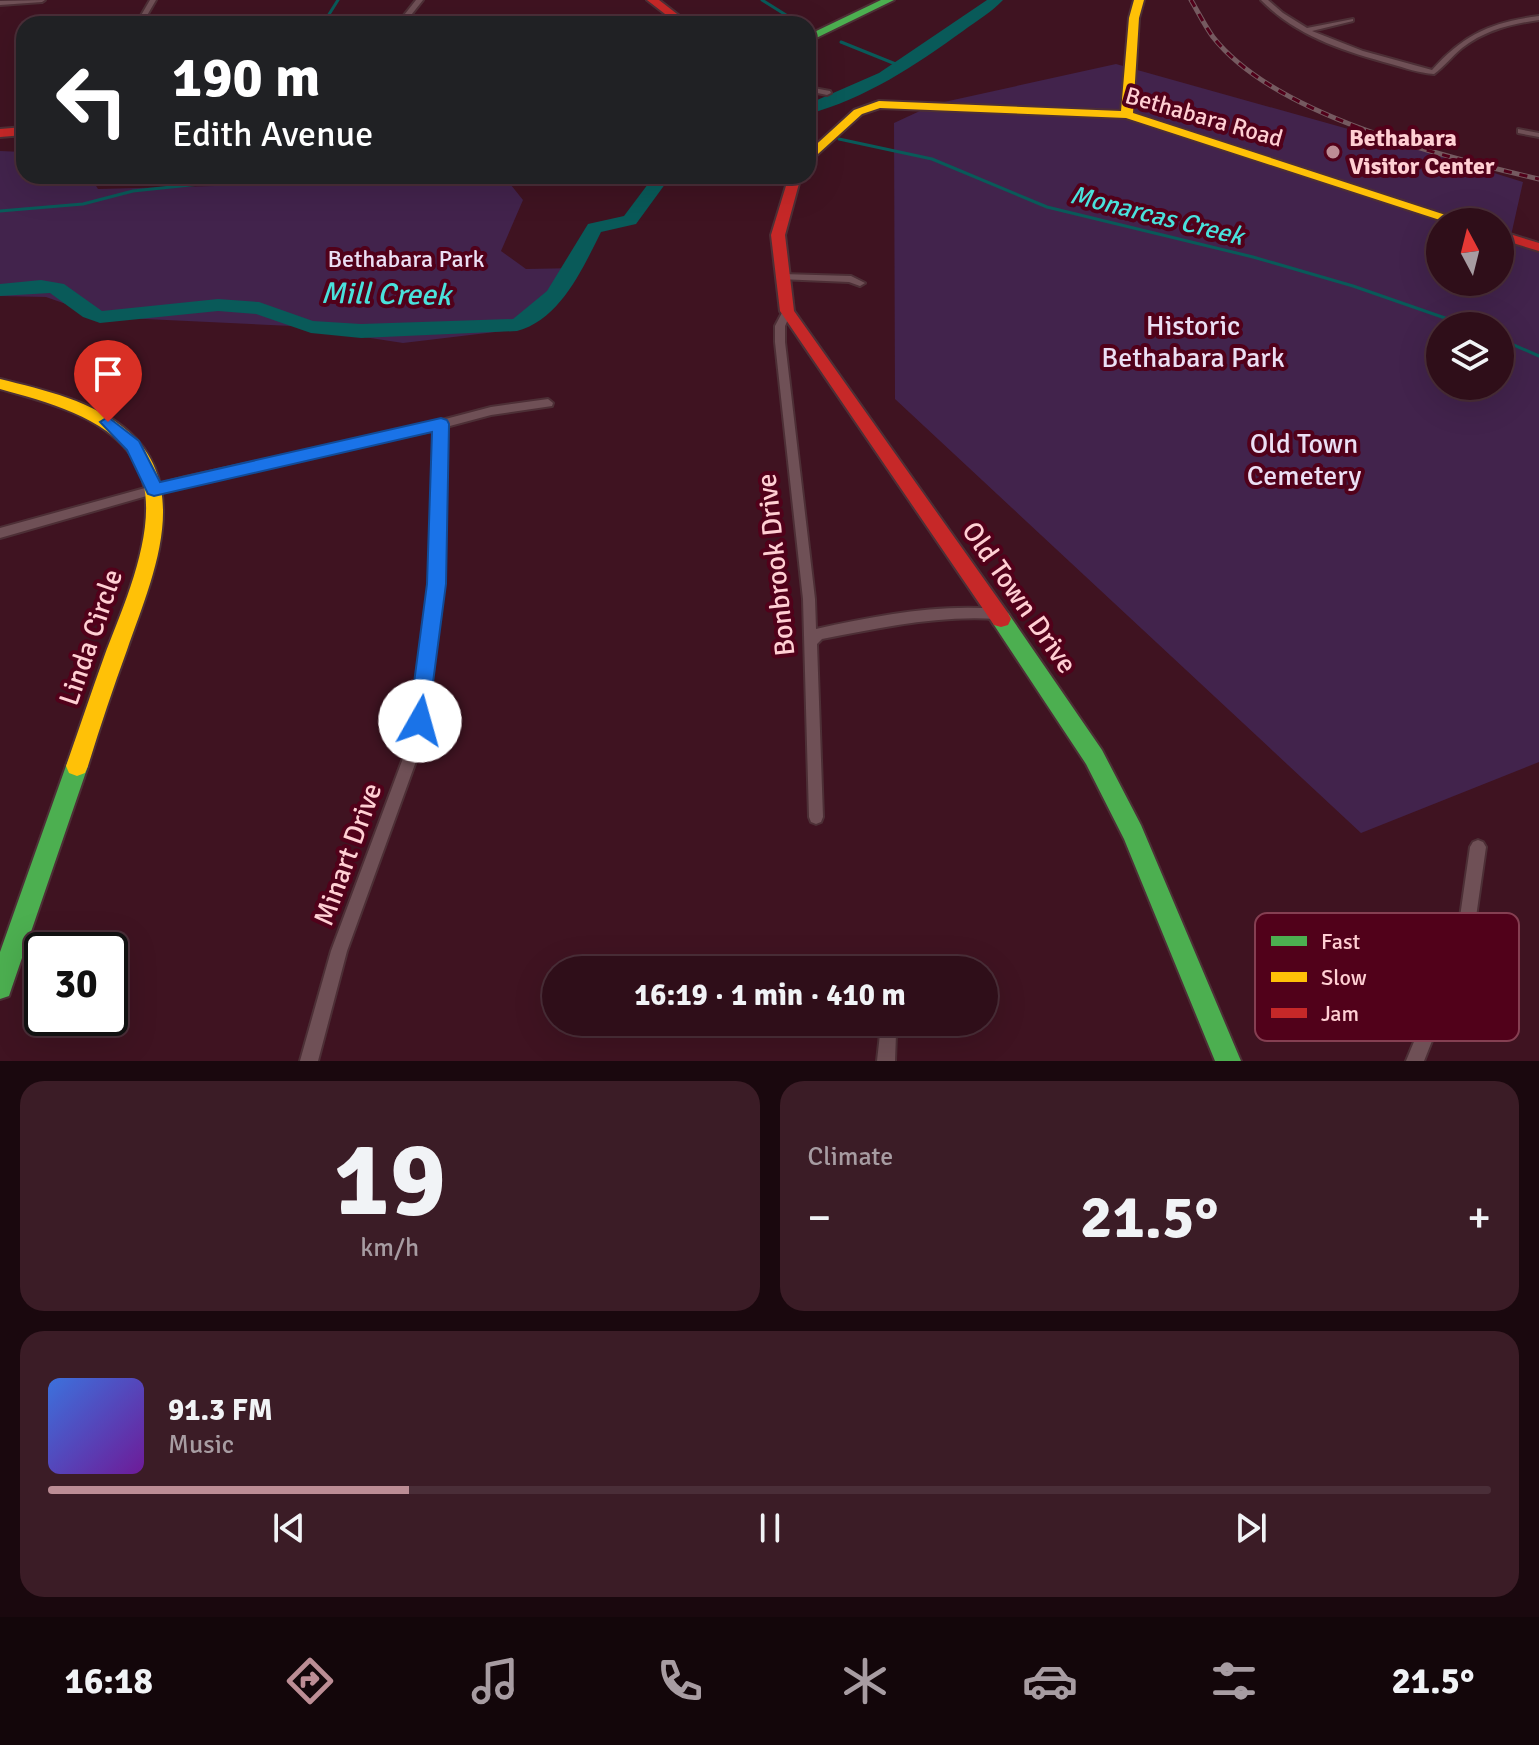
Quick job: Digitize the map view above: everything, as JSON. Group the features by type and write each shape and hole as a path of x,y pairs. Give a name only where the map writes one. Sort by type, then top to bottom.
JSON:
{"street":[{"path":"1,2 42,0"},
{"path":"407,16 420,0"},
{"path":"652,0 674,16"},
{"path":"816,24 867,0"},
{"path":"816,35 889,0"},
{"path":"1127,115 1135,6 1139,0"},
{"path":"1264,0 1277,13 1305,31 1373,56 1434,72 1465,40 1495,26 1539,18"},
{"path":"1305,31 1351,20"},
{"path":"816,91 827,93"},
{"name":"Bethabara Road","path":"816,151 858,112 879,104 1127,115 1426,211"},
{"path":"1521,131 1539,135"},
{"name":"Old Town Drive","path":"792,184 778,235 787,311 1054,695 1107,782 1133,833 1228,1061"},
{"path":"1514,239 1539,247"},
{"path":"782,277 851,279 860,283"},
{"name":"Bonbrook Drive","path":"787,311 780,326 780,342 806,565 816,817"},
{"name":"Linda Circle","path":"0,384 108,422 133,445 149,473 154,490 151,539 139,585 0,987"},
{"path":"0,533 154,490 520,405 548,403"},
{"name":"Minart Drive","path":"309,1061 339,951 412,753 420,721 436,584 441,424"},
{"path":"811,641 818,634 906,619 976,612 997,614"},
{"path":"1469,913 1478,847"},
{"path":"886,1061 888,1036"},
{"path":"1415,1061 1423,1041"}],"green space":[{"name":"Historic Bethabara Park","path":"1116,64 1391,141 1523,182 1514,222 1514,208 1426,208 1426,296 1514,296 1514,241 1539,250 1539,762 1361,833 895,399 894,123 935,104"},
{"name":"Bethabara Park","path":"0,151 16,152 16,184 95,184 98,189 225,184 510,184 523,200 501,251 526,269 579,268 550,304 512,330 403,343 292,326 103,317 46,297 0,296"}],"waterway":[{"path":"328,16 338,0"},
{"path":"762,0 788,16"},
{"name":"Mill Creek","path":"816,106 884,76 996,0"},
{"path":"841,42 903,67"},
{"name":"Monarcas Creek","path":"839,139 932,159 1047,207 1253,257 1428,312"},
{"path":"0,211 83,204 133,191 200,184"},
{"name":"Mill Creek","path":"0,290 33,286 57,289 100,317 218,305 259,308 311,327 361,331 517,325 531,317 553,296 572,270 594,228 630,220 657,184"},
{"name":"Monarcas Creek","path":"1514,345 1539,356"}],"railway":[{"path":"1191,0 1213,37 1241,65 1318,111 1410,145 1539,179"}],"traffic: fast":[{"path":"816,35 889,0"},
{"path":"1001,619 1094,757 1133,833 1228,1061"},
{"path":"0,987 77,766"}],"traffic: slow":[{"path":"1127,115 1134,18 1139,0"},
{"path":"816,151 858,112 879,104 1127,115 1426,211"},
{"path":"0,384 74,407 108,425 136,450 152,488 154,518 145,568 77,766"}],"traffic: jam":[{"path":"652,0 674,16"},
{"path":"0,133 16,132"},
{"path":"793,184 778,235 787,311 1001,619"},
{"path":"1514,239 1539,247"}],"place":[{"name":"Bethabara Visitor Center","path":"1333,152"}],"route":[{"path":"108,422 133,445 149,473 154,490 254,464 441,424 438,443 440,473 436,584 420,721"}],"park label":[{"name":"Old Town Cemetery","path":"1304,459"}]}
